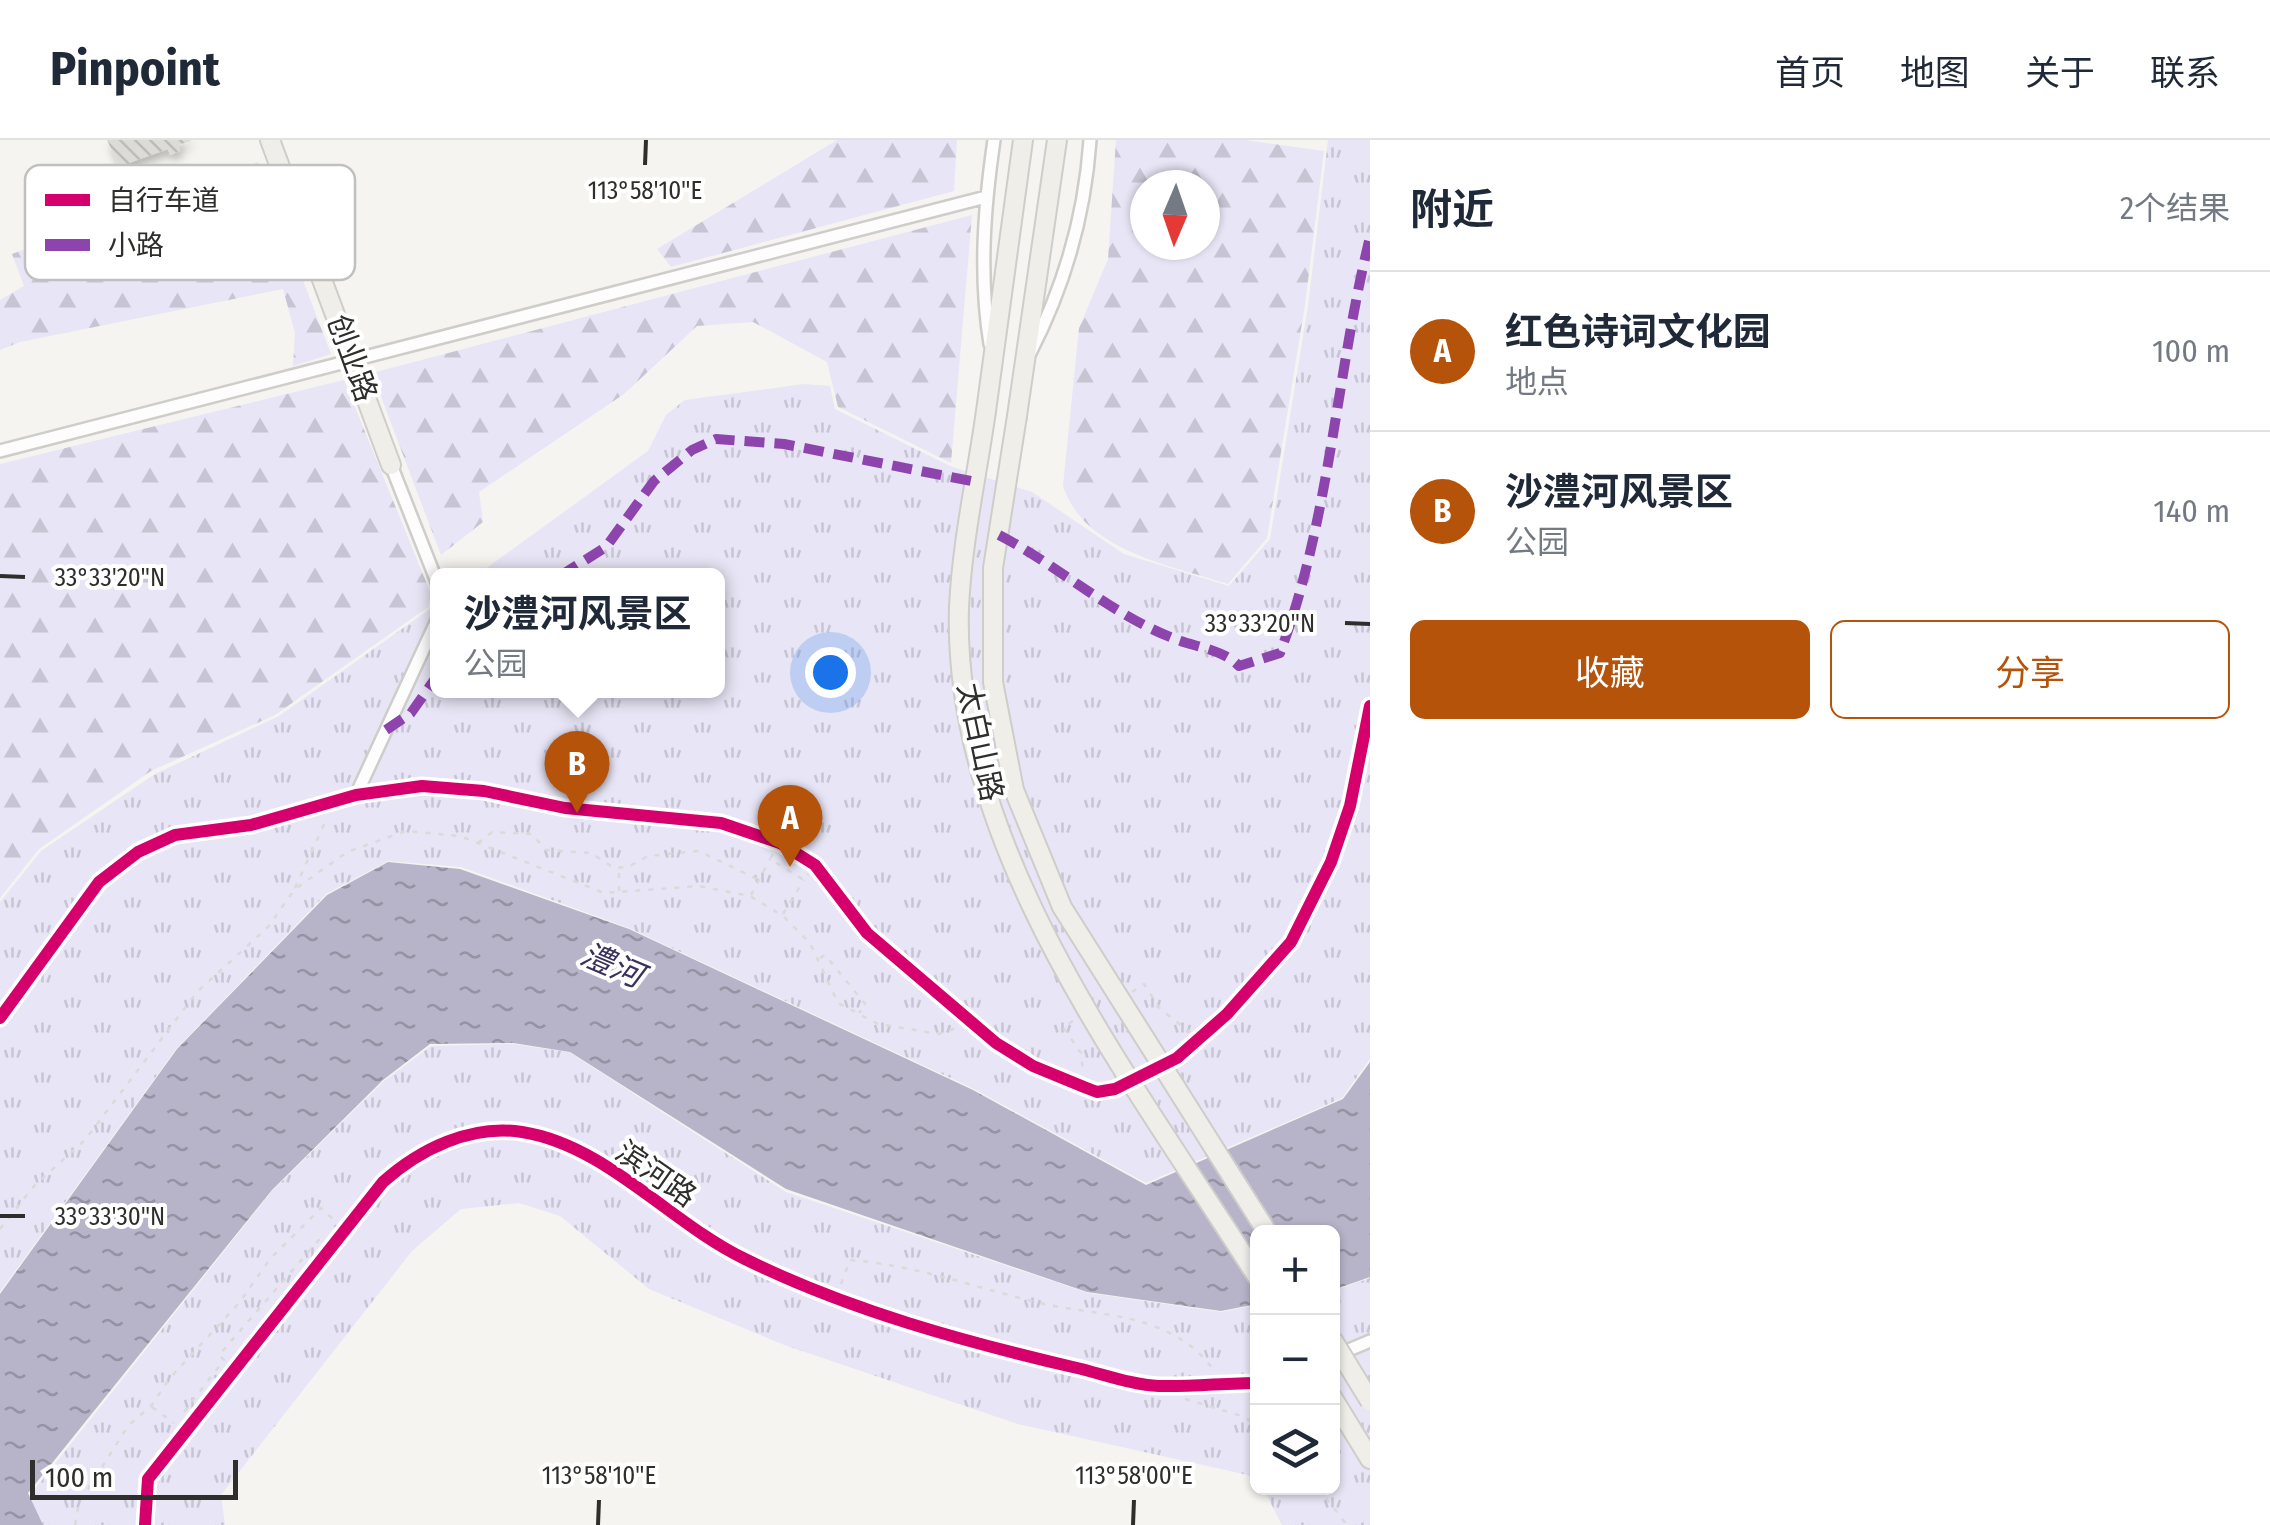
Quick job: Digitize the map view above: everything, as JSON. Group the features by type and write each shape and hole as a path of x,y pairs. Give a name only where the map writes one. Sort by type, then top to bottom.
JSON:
{"main road":[{"name":"创业路","path":"270,140 279,165"},
{"name":"太白山路","path":"1023,140 959,607 968,715 1004,844 1066,972 1250,1265"},
{"name":"太白山路","path":"1057,140 993,587 992,682 1014,790 1062,907 1263,1225"},
{"name":"创业路","path":"322,280 391,464"},
{"path":"1340,1352 1370,1400"},
{"path":"1336,1405 1370,1459"}],"street":[{"path":"993,360 983,301 986,197 994,140"},
{"path":"1026,361 1053,308 1077,226 1090,140"},
{"path":"0,451 986,197"},
{"path":"391,464 432,568"},
{"path":"356,795 430,635"},
{"path":"0,1018 99,882 138,852 175,836 252,825 356,795 422,786 484,790 565,808 721,824 780,843 814,865 867,933 969,1019 1033,1066 1084,1088 1115,1090 1177,1058 1227,1014 1291,942 1331,862 1350,806 1370,706"},
{"name":"滨河路","path":"145,1525 148,1479 179,1426 344,1230 408,1160 434,1146 482,1132 519,1132 548,1138 589,1158 687,1227 746,1260 836,1296 1030,1357 1156,1386 1250,1383"},
{"path":"1340,1353 1370,1340"}],"path":[{"path":"0,1230 34,1186 85,1140 197,992 268,927 294,890 318,832 338,801"},
{"path":"294,890 347,852 406,831 478,842 604,893 699,886 750,896 783,916 818,958 838,1003 878,1024 940,1034 954,1032 969,1019"},
{"path":"478,842 492,832 532,834 546,850 591,853 620,868"},
{"path":"750,896 780,843"},
{"path":"620,868 648,856 699,851 759,880"},
{"path":"770,859 804,880"},
{"path":"783,916 814,865"},
{"path":"619,893 620,868"},
{"path":"818,958 826,955 866,1005 858,1014"},
{"path":"1144,984 1160,1009 1197,1041"},
{"path":"1062,1027 1082,1054 1084,1088"},
{"path":"75,1525 80,1503 128,1426 151,1406 170,1378 239,1303 270,1259 321,1208 344,1230"},
{"path":"151,1406 179,1426 224,1360 219,1356 324,1234"},
{"path":"836,1296 850,1260 889,1263 980,1284 1034,1302 1152,1326 1188,1342 1206,1359 1219,1383"},
{"path":"1179,1398 1250,1421"},
{"path":"1323,1495 1347,1525"}],"green space":[{"path":"837,140 957,140 954,191 671,267 657,249"},
{"path":"1116,140 1245,140 1324,151 1305,305 1267,538 1228,584 1156,562 1109,541 1074,508 1063,486 1079,328 1108,259"},
{"path":"1328,140 1370,140 1370,1059 1342,1098 1146,1183 974,1089 629,928 461,867 388,861 326,894 176,1049 0,1292 0,902 41,851 155,774 279,716 430,609 430,698 725,698 725,568 487,568 648,451 666,415 685,400 804,384 830,386 835,409 950,466 1032,492 1124,554 1229,586 1270,539 1308,306"},
{"path":"972,215 951,463 838,407 827,362 753,322 697,326 624,394 479,492 483,522 441,555 372,373"},
{"path":"25,249 25,280 303,280 331,354 293,366 295,333 283,289 20,342 0,350 0,300 24,286 12,254"},
{"path":"344,380 430,592 428,607 275,715 151,771 39,849 0,898 0,464"},
{"path":"512,1044 569,1052 786,1192 1088,1293 1221,1312 1250,1306 1250,1475 1018,1424 787,1346 649,1289 560,1216 519,1203 461,1209 412,1251 221,1495 225,1525 15,1525 31,1494 272,1191 384,1081 431,1046"},
{"path":"1370,1278 1370,1525 1282,1525 1267,1495 1340,1495 1340,1289"}],"water":[{"name":"澧河","path":"388,862 460,869 629,929 973,1090 1146,1185 1343,1099 1370,1062 1370,1277 1340,1288 1340,1225 1250,1225 1250,1305 1221,1311 1087,1292 786,1189 570,1052 513,1043 430,1044 383,1080 272,1190 28,1493 43,1525 0,1525 0,1294 177,1049 327,895"}],"building":[{"path":"107,140 191,140 178,145 180,151 170,155 168,149 130,165 119,165"}],"marked path":[{"path":"999,535 1129,617 1175,639 1218,653 1239,666 1280,653 1310,551 1370,237"},
{"path":"573,568 606,547 654,481 692,450 716,439 784,444 976,482"},
{"path":"386,730 411,713 430,686"}],"cycle path":[{"path":"0,1018 99,882 138,852 175,835 251,825 356,795 422,786 484,791 565,808 721,823 780,843 815,865 867,933 996,1043 1033,1066 1084,1087 1097,1092 1115,1089 1177,1058 1227,1014 1291,942 1331,862 1350,806 1370,706"},
{"path":"145,1525 148,1479 383,1182 430,1150 484,1132 522,1132 582,1152 745,1259 825,1294 908,1323 1138,1384 1250,1383"}],"place":[{"name":"沙澧河风景区","path":"577,813"},
{"name":"红色诗词文化园","path":"790,867"}]}
